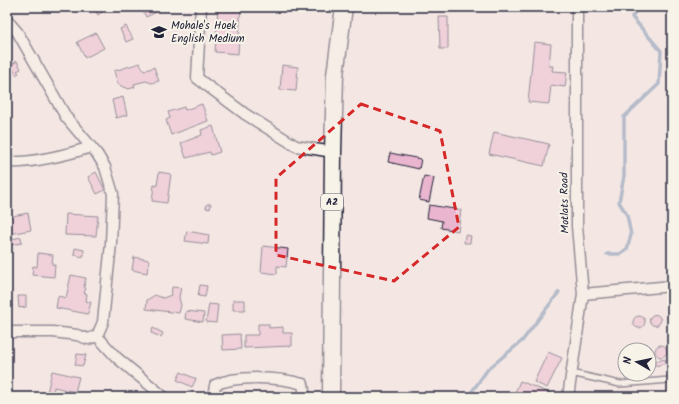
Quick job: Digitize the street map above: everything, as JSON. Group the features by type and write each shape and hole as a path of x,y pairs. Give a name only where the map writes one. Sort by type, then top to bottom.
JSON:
{"main road":[{"name":"A2","path":"332,397 332,152 335,75 344,7"}],"street":[{"path":"202,7 197,78 245,114 296,146 332,152"},
{"name":"Motlats Road","path":"568,397 583,294 577,226 577,7"},
{"path":"7,20 18,34 66,117 91,147 105,167 113,194 111,243 103,322 97,336 88,339 76,335 53,332 7,332"},
{"path":"7,162 18,163 79,152 91,147"},
{"path":"583,294 672,286"},
{"path":"97,336 116,357 164,397"},
{"path":"213,397 215,385 223,381 254,378 288,380 303,384 305,397"}],"lane":[{"path":"571,373 620,384 670,380"}],"highlighted area":[{"path":"361,104 440,131 459,227 394,281 276,255 276,178"}],"building":[{"path":"100,7 102,12 98,15 94,8"},
{"path":"141,7 167,7 146,17"},
{"path":"218,7 241,8 238,54 215,52"},
{"path":"439,17 448,17 448,49 440,49"},
{"path":"126,26 133,39 126,42 120,29"},
{"path":"96,33 104,48 85,58 77,42"},
{"path":"534,42 551,44 549,66 553,66 552,71 567,72 565,87 551,85 549,104 528,102"},
{"path":"17,61 21,69 17,71 19,73 16,75 11,65"},
{"path":"140,63 144,71 154,67 159,81 151,83 146,81 134,84 135,87 129,89 118,84 114,71"},
{"path":"282,65 298,67 296,91 280,90"},
{"path":"123,97 127,115 116,118 112,100"},
{"path":"202,104 208,121 171,135 166,120 170,118 168,112 184,107 185,110"},
{"path":"213,126 220,152 211,155 210,152 186,158 181,143 202,135 201,130"},
{"path":"494,132 549,144 544,166 489,154"},
{"path":"390,153 421,159 419,169 388,162"},
{"path":"96,172 105,190 97,194 88,177"},
{"path":"159,172 171,174 167,203 152,201 154,185 157,186"},
{"path":"424,176 434,178 429,202 419,200"},
{"path":"207,204 211,204 210,209 206,208"},
{"path":"429,205 461,210 458,231 441,228 442,221 427,218"},
{"path":"28,213 31,230 9,234 7,217"},
{"path":"66,214 98,216 96,236 65,235"},
{"path":"187,231 209,235 208,244 185,241"},
{"path":"465,235 471,236 470,243 464,243"},
{"path":"21,237 22,243 9,245 8,240"},
{"path":"263,246 288,249 286,267 277,266 277,274 261,272"},
{"path":"75,248 84,250 83,257 74,255"},
{"path":"38,253 53,255 52,264 55,265 54,277 32,275 33,266 37,267"},
{"path":"134,257 149,260 147,273 132,270"},
{"path":"71,275 86,278 84,287 86,288 84,293 87,294 86,301 91,302 88,314 56,308 58,296 66,298"},
{"path":"200,285 207,286 205,297 198,296"},
{"path":"172,287 181,288 179,297 181,306 179,313 146,309 147,300 155,295 163,298 171,295"},
{"path":"18,296 26,296 26,307 19,308"},
{"path":"233,300 245,300 245,310 233,310"},
{"path":"209,304 218,305 216,323 206,322"},
{"path":"186,311 204,313 203,322 185,319"},
{"path":"655,314 659,316 661,320 659,324 655,326 651,324 649,320 651,316"},
{"path":"637,316 641,316 645,322 641,328 637,328 633,324 633,320"},
{"path":"258,324 269,324 269,328 283,327 283,333 292,333 292,346 244,348 244,335 258,335"},
{"path":"153,328 163,333 161,337 151,333"},
{"path":"240,334 241,349 223,350 222,335"},
{"path":"659,345 663,345 667,349 667,353 663,357 659,357 657,355 657,347"},
{"path":"548,352 562,358 547,388 534,382"},
{"path":"77,354 86,355 83,366 75,365"},
{"path":"665,359 666,363 657,366 657,361"},
{"path":"52,371 79,377 75,392 54,387 53,395 47,393"},
{"path":"181,372 196,379 192,387 177,380"},
{"path":"520,381 552,394 550,397 513,397"}],"waterway":[{"path":"607,254 620,254 627,249 631,235 627,215 619,202 624,176 624,117 659,84 661,51 632,17 638,7"},
{"path":"468,397 488,369 522,341 559,292"}],"place":[{"name":"Mohale's Hoek English Medium","path":"159,32"}]}
